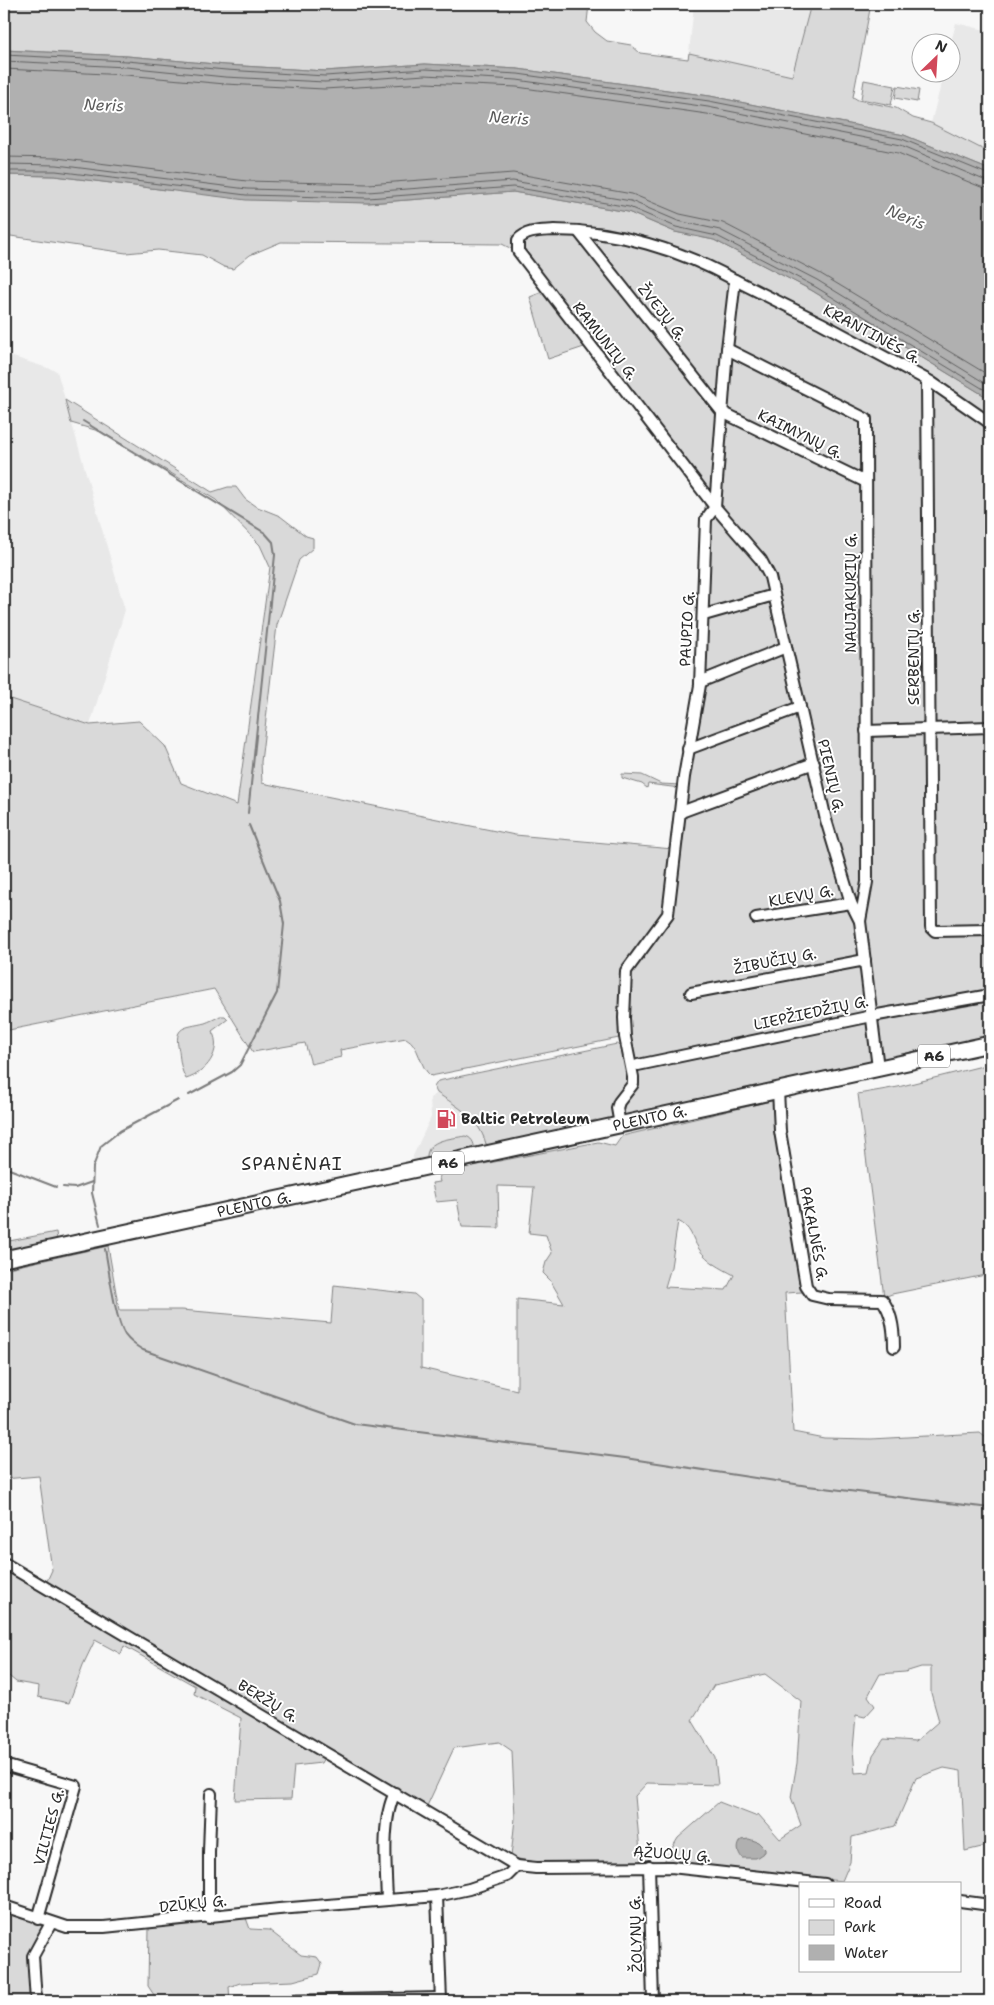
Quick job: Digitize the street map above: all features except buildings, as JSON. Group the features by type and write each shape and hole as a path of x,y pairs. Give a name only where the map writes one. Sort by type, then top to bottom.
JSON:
{"highway":[{"name":"PLENTO G.","path":"11,1258 990,1044"}],"street":[{"name":"RAMUNIŲ G.","path":"578,231 551,230 526,233 518,240 518,251 715,507"},
{"path":"578,231 632,240 684,256 735,280"},
{"name":"ŽVEJŲ G.","path":"578,231 722,412"},
{"name":"PAUPIO G.","path":"620,1125 619,1102 630,1088 634,1077 625,1037 626,971 668,914 688,749 700,682 704,616 706,519 715,507 727,349 735,280"},
{"name":"KRANTINĖS G.","path":"735,280 821,323 927,380 990,423"},
{"name":"NAUJAKURIŲ G.","path":"727,349 866,419 867,882 860,921"},
{"name":"SERBENTŲ G.","path":"927,380 931,924 932,930 935,931 990,930"},
{"name":"KAIMYNŲ G.","path":"722,412 866,482"},
{"name":"PIENIŲ G.","path":"715,507 761,560 770,577 826,820 851,902 860,921 878,1068"},
{"path":"704,616 774,595"},
{"path":"700,682 786,647"},
{"path":"688,749 800,707"},
{"path":"866,730 990,727"},
{"path":"681,812 814,763"},
{"name":"KLEVŲ G.","path":"756,918 851,902"},
{"name":"ŽIBUČIŲ G.","path":"691,992 865,960"},
{"name":"LIEPŽIEDŽIŲ G.","path":"638,1066 872,1016 990,995"},
{"name":"PAKALNĖS G.","path":"778,1090 780,1131 806,1286 812,1295 829,1299 882,1300 888,1307 894,1334 894,1347"},
{"name":"BERŽŲ G.","path":"4,1563 517,1866"},
{"name":"VILTIES G.","path":"4,1765 76,1786 38,1919"},
{"path":"387,1900 388,1820 395,1793"},
{"path":"209,1918 211,1794"},
{"name":"DZŪKŲ G.","path":"4,1906 38,1919 67,1927 104,1927 437,1896 469,1889 507,1876 517,1866"},
{"name":"ĄŽUOLŲ G.","path":"517,1866 536,1868 648,1866 805,1882"},
{"name":"ŽOLYNŲ G.","path":"648,1866 653,2001"},
{"path":"286,2001 440,2000 437,1896"},
{"path":"962,1901 990,1905"},
{"path":"36,2001 33,1956 51,1923"}],"shaded area":[{"path":"694,4 811,4 792,76 689,53"},
{"path":"956,23 990,31 990,153 931,123 942,82 962,82 962,32 954,32"},
{"path":"4,354 57,371 125,610 90,725 4,697"},
{"path":"437,1093 473,1117 484,1137 487,1149 413,1163 413,1156 431,1117 430,1098"}],"green space":[{"path":"4,4 589,4 587,22 595,32 607,41 631,45 640,53 688,59 689,53 792,76 811,4 871,4 853,97 858,100 896,108 913,118 931,123 990,153 990,170 904,135 710,96 518,69 425,64 325,71 127,56 4,50"},
{"path":"864,80 895,86 891,105 861,99"},
{"path":"897,86 919,90 917,102 895,98"},
{"path":"4,175 55,176 167,190 368,203 513,192 628,212 675,232 714,240 811,290 990,399 990,1037 601,1123 596,1120 587,1122 579,1128 494,1146 486,1144 478,1127 467,1114 437,1093 434,1087 438,1081 617,1044 622,1047 620,1028 619,1038 431,1076 424,1067 411,1041 406,1038 340,1050 341,1057 311,1064 305,1043 253,1052 214,989 4,1031 4,697 90,725 139,721 165,746 181,783 237,805 270,567 260,545 216,500 102,432 71,423 65,400 212,492 228,487 236,487 245,499 255,506 280,516 306,536 313,538 313,548 299,560 277,625 261,762 262,783 515,835 673,849 680,788 648,784 647,788 642,784 622,778 622,774 642,775 661,784 680,785 693,707 701,605 705,502 587,346 548,359 530,297 545,291 514,250 502,244 281,242 250,255 233,269 224,267 202,255 158,250 126,253 4,235"},
{"path":"220,1016 225,1016 228,1019 212,1031 215,1046 211,1060 200,1072 186,1079 180,1058 179,1032 186,1027 205,1023"},
{"path":"990,1064 990,1274 884,1297 858,1094 898,1087"},
{"path":"775,1100 807,1295 802,1292 785,1293 793,1432 824,1438 871,1439 980,1433 990,1441 990,1845 965,1851 961,1771 944,1768 916,1778 895,1826 852,1837 850,1862 842,1881 663,1863 678,1838 719,1802 755,1816 758,1814 780,1839 801,1825 791,1797 797,1763 801,1701 765,1674 714,1685 692,1720 715,1758 718,1785 647,1783 635,1796 641,1863 531,1862 511,1857 515,1818 512,1751 499,1742 454,1748 427,1806 329,1749 321,1763 294,1766 291,1799 235,1800 241,1718 194,1694 195,1686 124,1646 121,1654 95,1640 83,1665 69,1703 38,1697 39,1686 16,1682 4,1672 4,1633 6,1630 4,1621 4,1556 47,1581 52,1570 39,1476 4,1479 4,1269 108,1246 119,1310 182,1310 331,1323 334,1285 414,1294 421,1300 421,1368 517,1390 517,1299 564,1304 550,1280 543,1273 546,1262 552,1253 546,1235 529,1233 534,1187 498,1186 499,1228 462,1227 457,1200 436,1202 432,1183 440,1182 439,1178 442,1172 598,1142 615,1146 622,1136","holes":["678,1221 689,1230 706,1258 734,1275 726,1290 665,1287 671,1267","921,1667 931,1667 931,1693 939,1721 916,1741 884,1739 873,1755 869,1772 855,1773 853,1750 856,1715 865,1717 875,1706 868,1696 880,1674 905,1672"]},
{"path":"465,1136 472,1141 474,1149 428,1159 428,1151 435,1143"},
{"path":"56,1232 57,1240 4,1252 4,1242"},
{"path":"4,1909 49,1924 40,1938 32,2001 4,2001"},
{"path":"246,1918 250,1929 269,1930 301,1955 317,1957 322,1964 319,1974 293,1981 240,1983 229,1987 230,2001 158,2001 148,1986 149,1928"}],"water":[{"name":"Neris","path":"4,50 127,56 325,71 425,64 518,69 710,96 904,135 990,170 990,399 811,290 714,240 675,232 628,212 513,192 368,203 246,200 55,176 4,175"},
{"path":"749,1839 758,1842 765,1849 765,1852 756,1858 742,1858 738,1851 739,1845 741,1840"}],"waterway":[{"path":"83,421 265,533 273,542 275,555 248,813"},
{"path":"189,1095 232,1072 240,1065 277,993 284,924 280,901 249,825"},
{"path":"100,1225 92,1193 93,1167 101,1146 120,1131 178,1100"},
{"path":"4,1167 56,1187"},
{"path":"63,1187 75,1188 92,1182"},
{"path":"105,1249 121,1328 129,1340 143,1350 355,1424 625,1458 808,1486 990,1508"}],"place":[{"name":"Baltic Petroleum","path":"446,1119"}],"district":[{"name":"SPANĖNAI","path":"292,1164"}]}
